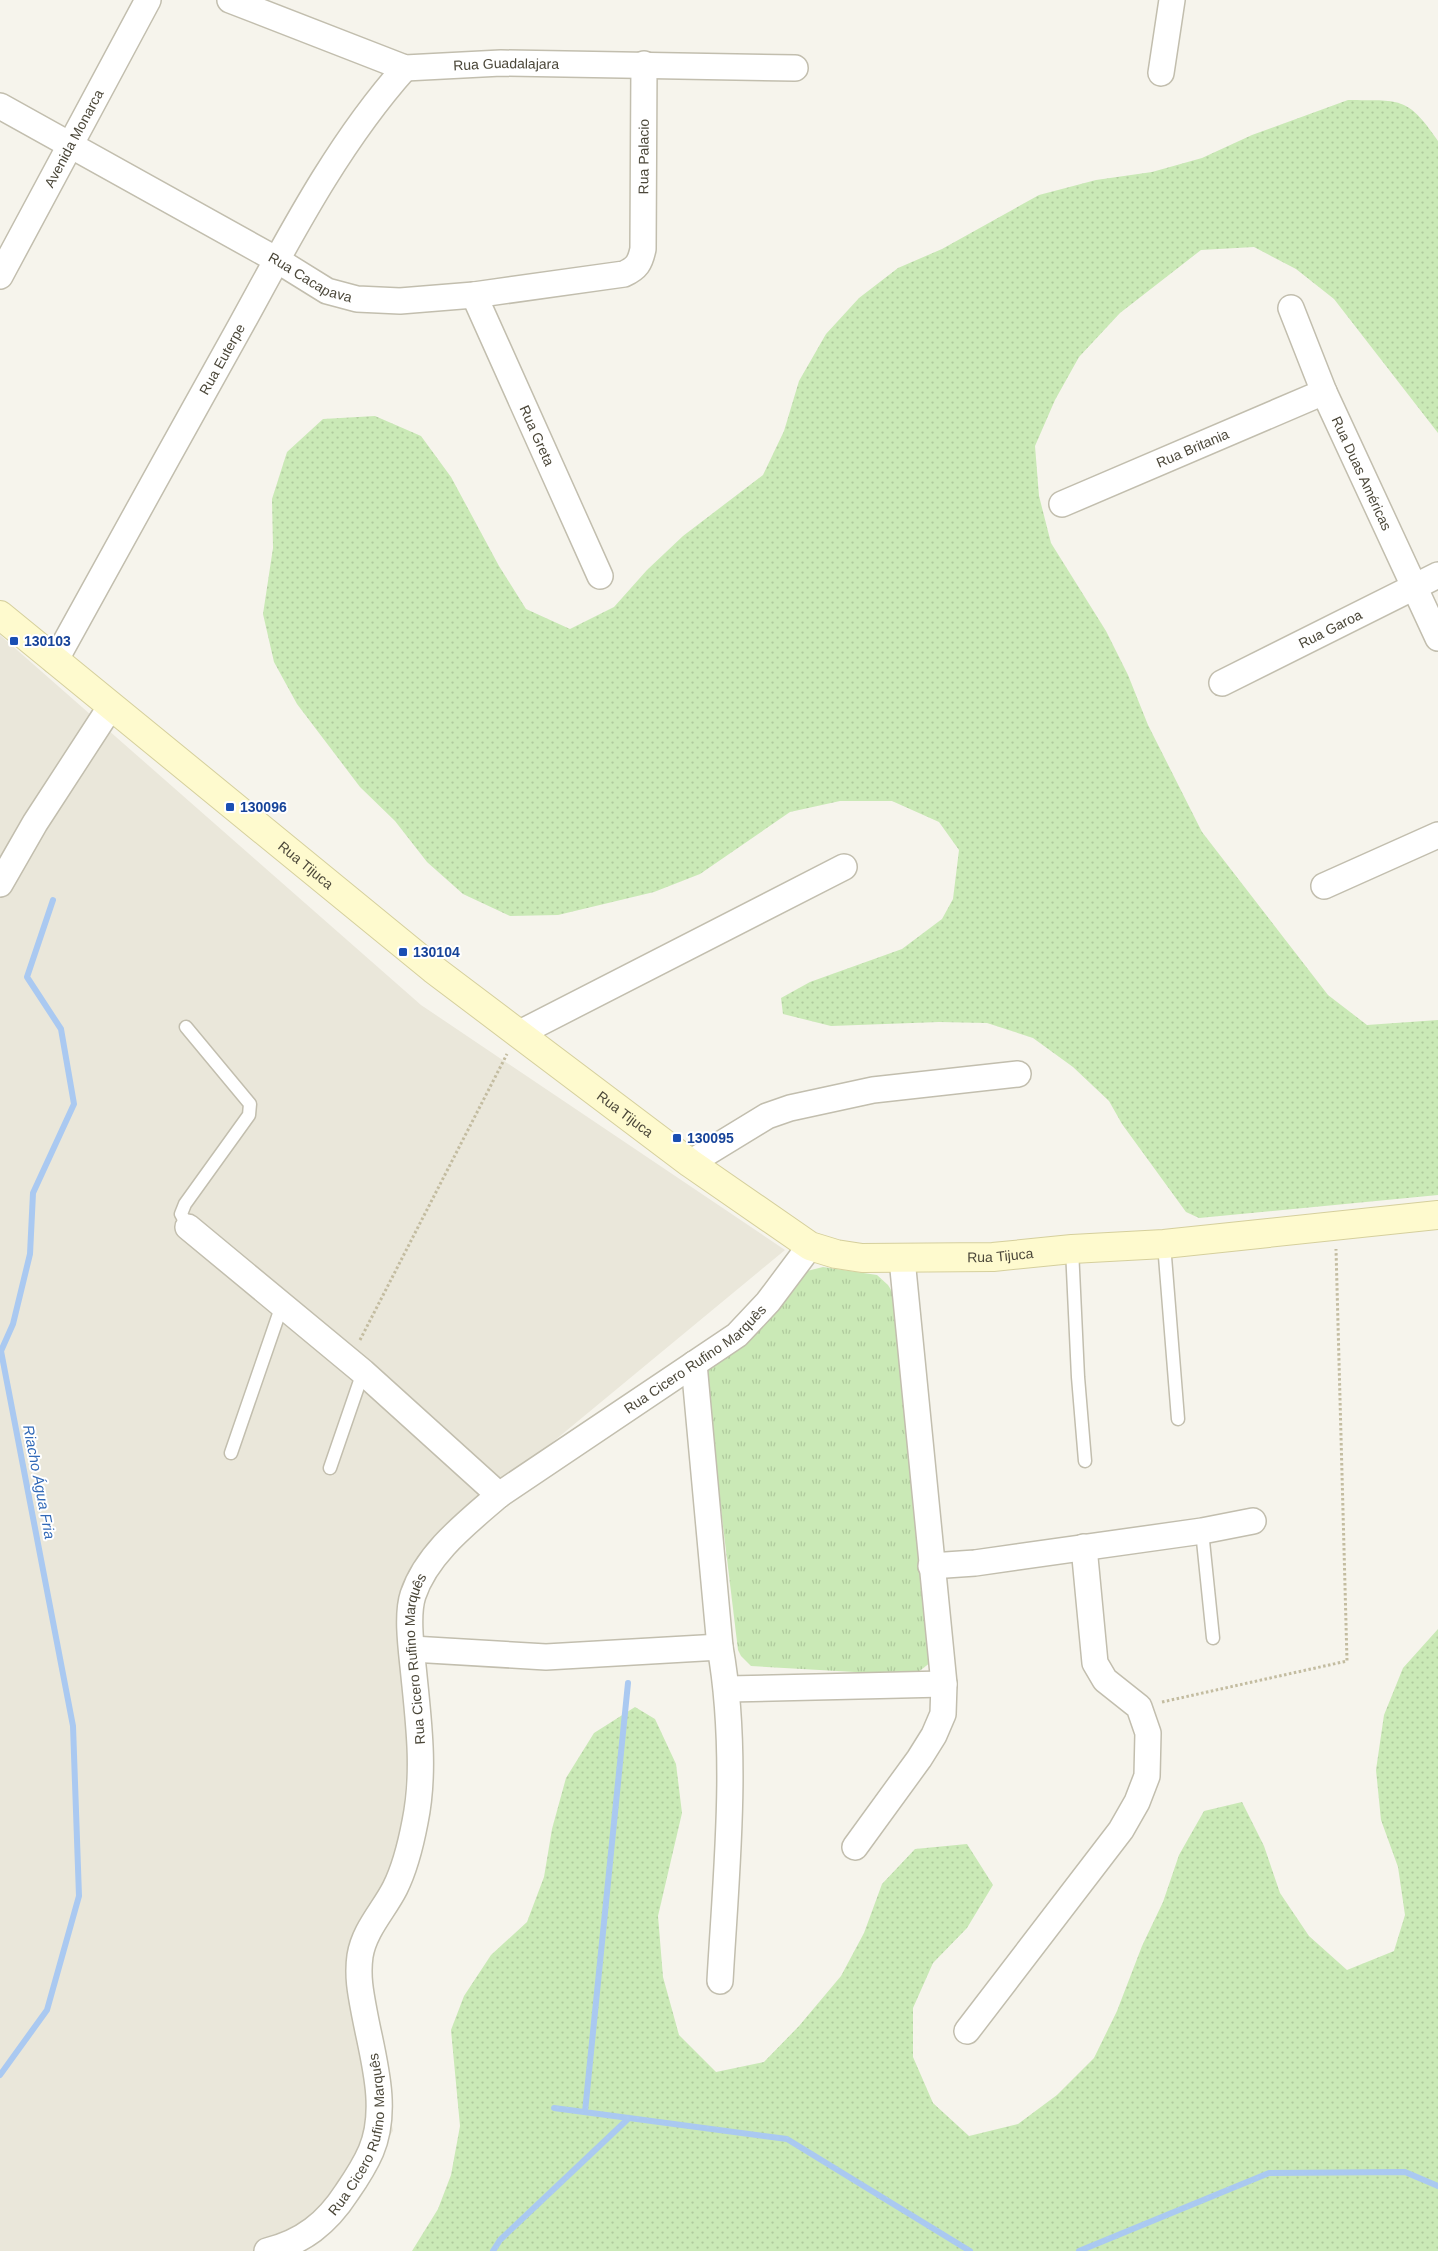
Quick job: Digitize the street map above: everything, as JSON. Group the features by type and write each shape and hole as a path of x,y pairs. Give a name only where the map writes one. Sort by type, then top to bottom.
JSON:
{"street":[{"name":"Avenida Monarca","path":"0,276 148,0"},
{"name":"Rua Guadalajara","path":"230,0 404,68 501,63 795,68"},
{"path":"1161,73 1172,0"},
{"name":"Rua Palacio","path":"643,249 644,64"},
{"name":"Rua Euterpe","path":"55,661 277,260 344,148 404,68"},
{"name":"Rua Cacapava","path":"0,106 277,260 327,290 357,299 400,301 474,295 624,274 634,270 641,262 643,249"},
{"name":"Rua Greta","path":"474,295 600,576"},
{"name":"Rua Duas Américas","path":"1291,308 1324,392 1438,638"},
{"name":"Rua Britania","path":"1062,504 1324,392"},
{"name":"Rua Garoa","path":"1222,682 1438,575"},
{"name":"Rua Tijuca","path":"0,615 331,887 518,1034 690,1163 810,1246 836,1254 862,1258 902,1260 993,1257 1072,1249 1164,1244 1438,1215"},
{"path":"0,884 35,823 111,706"},
{"path":"1324,886 1438,835"},
{"path":"518,1034 844,867"},
{"path":"690,1163 767,1116 790,1108 873,1090 1018,1074"},
{"path":"188,1226 356,1366 499,1495"},
{"name":"Rua Cicero Rufino Marquês","path":"267,2251 291,2244 308,2236 327,2220 360,2172 372,2150 378,2129 380,2098 358,1984 360,1955 368,1932 396,1886 416,1820 422,1755 412,1649 413,1596 427,1570 465,1524 499,1495 737,1335 768,1302 810,1246"},
{"path":"855,1847 919,1759 934,1735 943,1714 944,1684 902,1260"},
{"path":"694,1364 720,1647 728,1689 729,1766 720,1981"},
{"path":"931,1566 975,1563 1202,1531 1253,1521"},
{"path":"967,2031 1121,1830 1137,1802 1147,1776 1149,1756 1148,1732 1139,1707 1105,1680 1095,1663 1084,1547"},
{"path":"412,1649 546,1657 720,1647"},
{"path":"728,1689 944,1684"}],"lane":[{"path":"186,1027 250,1104 249,1115 185,1204 180,1214 188,1226"},
{"path":"1164,1244 1178,1419"},
{"path":"1072,1249 1078,1376 1086,1461"},
{"path":"231,1453 282,1305"},
{"path":"330,1468 356,1366"},
{"path":"1202,1531 1213,1638"}],"path":[{"path":"356,1366 518,1034"},
{"path":"1139,1707 1347,1661 1336,1225"}],"shaded area":[{"path":"0,635 421,1005 785,1250 508,1479 421,1585 399,1867 367,1978 393,2131 302,2251 0,2251"}],"green space":[{"path":"1348,100 1391,101 1409,108 1418,115 1438,141 1438,433 1334,299 1296,269 1254,247 1201,250 1120,313 1079,357 1055,400 1035,446 1039,496 1051,543 1106,631 1128,675 1148,725 1202,832 1328,995 1367,1025 1438,1020 1438,1195 1199,1218 1186,1212 1122,1124 1109,1101 1073,1067 1033,1038 987,1023 939,1022 831,1026 783,1014 781,998 810,982 902,949 942,919 953,899 959,850 939,822 892,801 840,801 790,812 700,874 654,892 558,915 510,916 463,894 427,862 395,821 360,787 297,704 274,662 263,614 273,548 272,499 287,452 323,419 375,416 421,436 451,477 499,566 526,609 570,629 614,607 647,570 683,536 763,475 784,431 799,381 826,334 859,298 898,268 942,249 1039,195 1096,180 1152,172 1202,158 1252,135"},
{"path":"823,1267 877,1275 888,1285 896,1298 931,1662 917,1673 908,1675 751,1666 738,1650 705,1377 707,1370 807,1271"},
{"path":"1438,1629 1438,2251 412,2251 438,2209 451,2175 460,2126 451,2030 464,1996 491,1955 527,1922 544,1877 552,1829 566,1778 594,1733 635,1707 655,1719 676,1764 682,1813 658,1916 663,1977 679,2035 716,2072 764,2062 799,2026 841,1976 864,1933 882,1884 915,1849 967,1844 993,1885 967,1928 933,1963 913,2008 913,2057 933,2103 969,2136 1018,2124 1057,2095 1094,2058 1117,2011 1142,1946 1163,1902 1179,1855 1204,1811 1242,1802 1264,1846 1280,1893 1309,1936 1347,1970 1394,1951 1405,1915 1398,1867 1381,1820 1376,1770 1384,1715 1403,1668"}],"waterway":[{"name":"Riacho Água Fria","path":"0,2075 47,2010 79,1896 73,1726 1,1351 13,1324 30,1254 33,1193 74,1104 61,1029 27,977 53,900"},
{"path":"585,2112 628,1683"},
{"path":"554,2108 787,2139 970,2251"},
{"path":"493,2251 500,2240 629,2118"},
{"path":"1079,2251 1269,2173 1405,2172 1438,2186"}],"place":[{"name":"130103","path":"14,641"},
{"name":"130096","path":"230,807"},
{"name":"130104","path":"403,952"},
{"name":"130095","path":"677,1138"}]}
